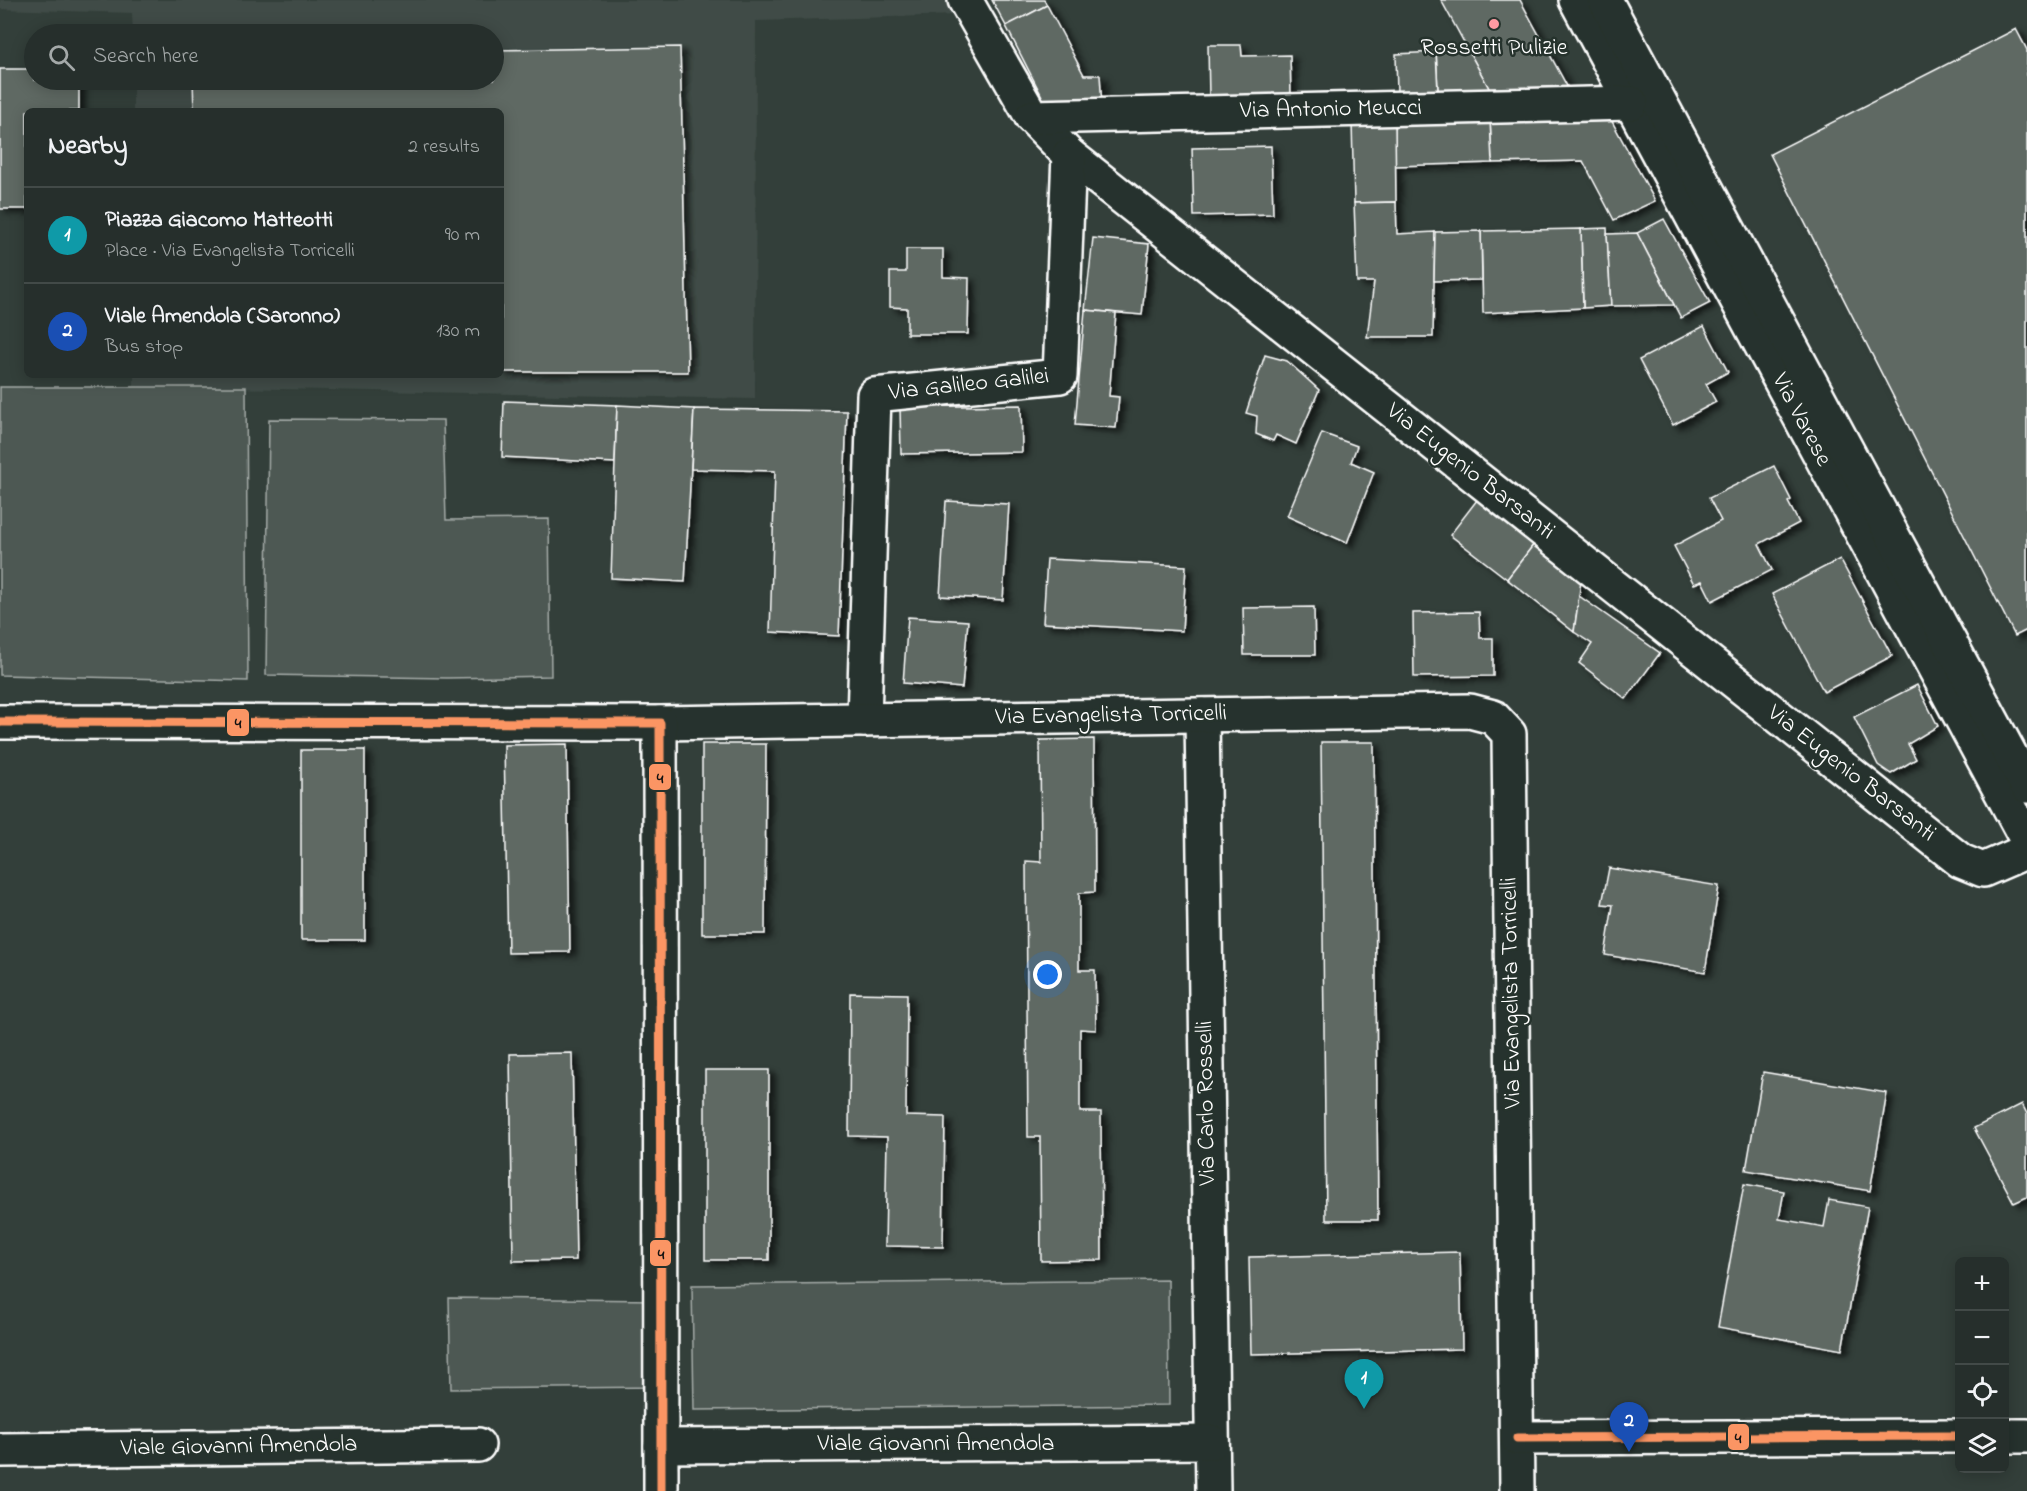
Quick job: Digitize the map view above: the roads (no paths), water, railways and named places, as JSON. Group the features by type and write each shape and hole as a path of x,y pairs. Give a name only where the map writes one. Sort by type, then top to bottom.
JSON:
{"street":[{"name":"Via Eugenio Barsanti","path":"965,0 1032,117 1069,155 1961,861 1983,870 2027,851"},
{"name":"Via Varese","path":"1576,0 2027,840"},
{"name":"Via Varese","path":"1605,0 2027,786"},
{"name":"Via Antonio Meucci","path":"1032,117 1631,103"},
{"name":"Via Galileo Galilei","path":"864,720 874,395 1060,376 1069,155"},
{"name":"Via Evangelista Torricelli","path":"0,722 660,723 1470,711 1493,717 1509,734 1517,1491"},
{"name":"Via Carlo Rosselli","path":"1202,715 1213,1491"},
{"path":"660,723 661,1491"},
{"path":"1517,1438 1955,1436"},
{"path":"2009,1436 2027,1436"},
{"name":"Viale Giovanni Amendola","path":"661,1446 1212,1442"},
{"name":"Viale Giovanni Amendola","path":"0,1450 478,1445"}],"place":[{"name":"Rossetti Pulizie","path":"1494,24"},
{"name":"Piazza Giacomo Matteotti","path":"1364,1409"},
{"name":"Viale Amendola (Saronno)","path":"1629,1452"}]}
